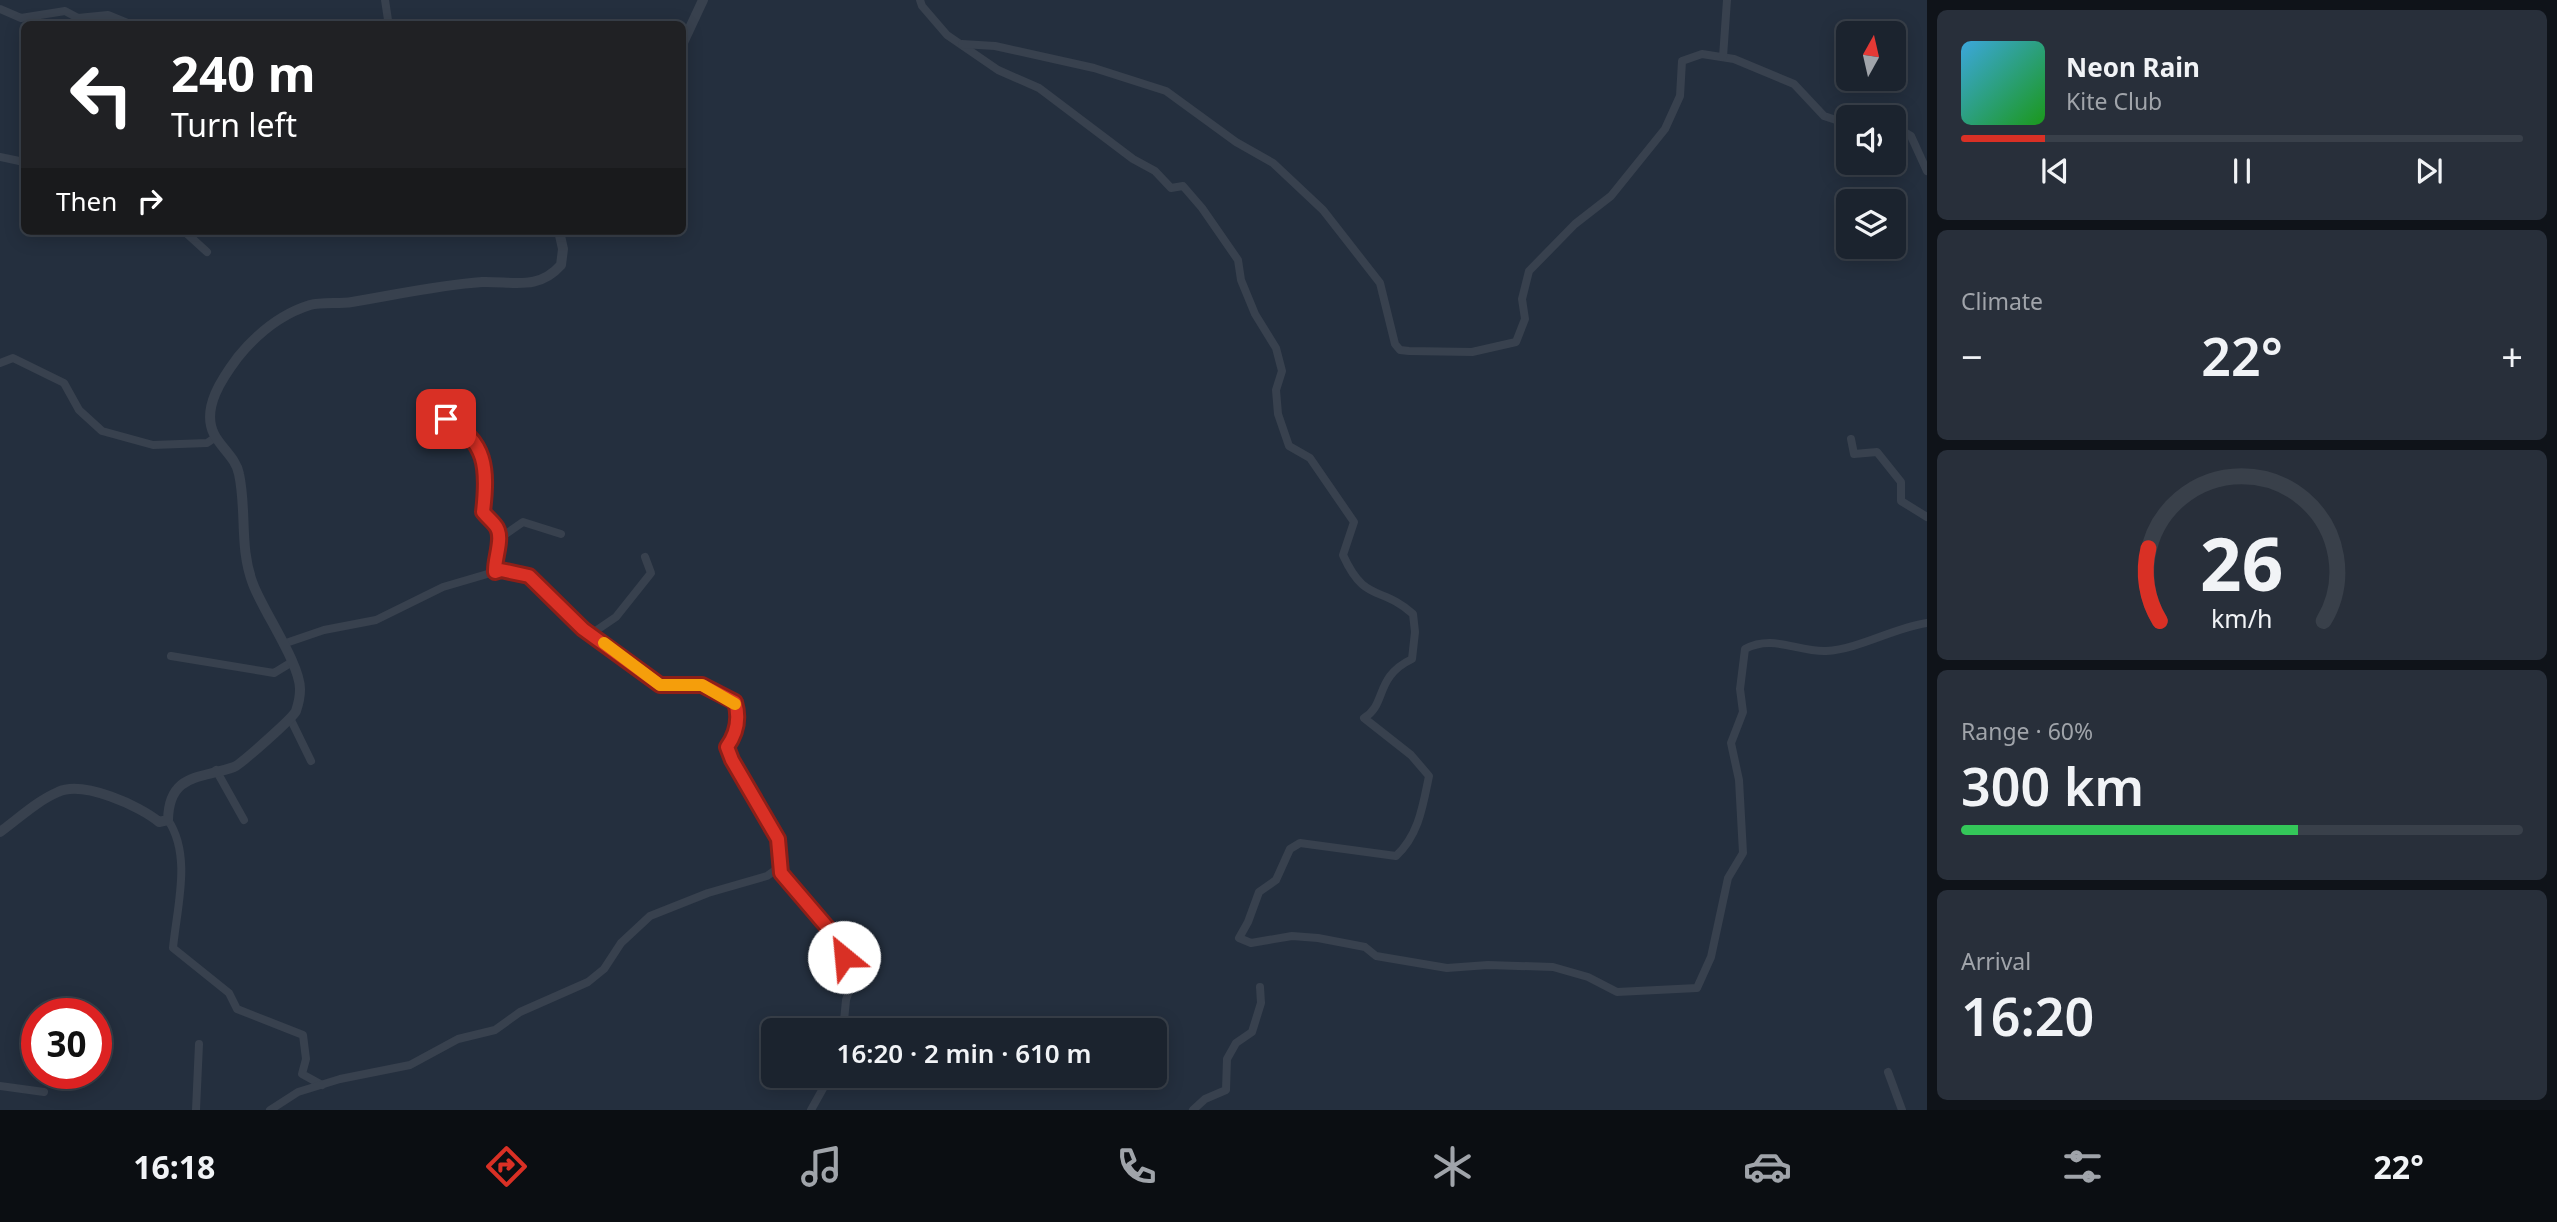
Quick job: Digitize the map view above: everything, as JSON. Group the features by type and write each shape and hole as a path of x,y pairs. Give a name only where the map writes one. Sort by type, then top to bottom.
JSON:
{"street":[{"path":"385,0 388,20"},
{"path":"686,36 703,0"},
{"path":"920,0 947,35 959,44 998,69 1039,88 1133,159 1155,172 1171,188 1183,186 1202,208 1237,260 1241,281 1255,314 1276,348 1282,370 1276,390 1283,435 1289,446 1310,458 1354,522 1342,555 1362,587 1403,605 1413,614 1415,632 1412,659 1388,675 1373,714 1364,718 1412,755 1429,776 1422,811 1409,844 1396,856 1300,843 1290,849 1276,880 1259,892 1239,938 1251,943 1292,936 1318,938 1365,947 1376,956 1447,968 1488,965 1553,967 1588,977 1617,992 1697,988 1711,957 1728,878 1743,853 1739,780 1731,743 1743,712 1741,689 1745,649 1758,642 1825,651 1927,622"},
{"path":"1723,57 1727,0"},
{"path":"0,9 21,18 65,11 78,18 108,15 123,21"},
{"path":"959,44 995,46 1094,68 1176,96 1217,129 1279,167 1323,209 1380,283 1395,344 1400,350 1420,352 1472,352 1516,342 1525,319 1522,299 1529,271 1575,224 1611,196 1665,129 1680,96 1682,61 1702,54 1723,57 1794,84 1824,116 1836,120"},
{"path":"1906,133 1911,136 1927,171"},
{"path":"0,157 21,161"},
{"path":"188,235 207,253"},
{"path":"321,1085 302,1074 306,1059 303,1035 237,1009 229,993 173,948 182,868 178,836 167,820 171,797 184,782 236,766 296,712 300,687 284,643 252,582 242,541 239,474 216,437 211,412 220,384 251,341 268,326 311,305 336,305 405,291 481,282 539,282 561,265 563,249 560,235"},
{"path":"0,363 12,358 64,383 79,410 102,431 153,445 207,443 216,437"},
{"path":"446,419 465,429 477,443 486,479 483,512 496,526 500,538"},
{"path":"1850,439 1854,454 1877,452 1901,482 1901,501 1927,517"},
{"path":"495,572 494,556 500,538 523,522 561,534"},
{"path":"591,634 616,617 651,573 645,557"},
{"path":"284,643 324,630 376,620 443,587 501,570 529,576 591,634 660,685 702,685 735,702 738,722 734,737 727,747 739,774 778,839 781,873 839,941 854,976 846,1000 844,1018"},
{"path":"171,656 274,673 292,662"},
{"path":"290,718 311,761"},
{"path":"216,770 244,820"},
{"path":"0,832 28,809 61,790 94,792 150,814 159,822 167,820"},
{"path":"270,1110 298,1092 410,1065 458,1039 495,1030 520,1012 588,982 604,969 621,943 650,916 708,893 767,876 781,866"},
{"path":"1193,1110 1205,1099 1226,1090 1227,1059 1236,1043 1251,1032 1261,1003 1260,988"},
{"path":"195,1110 199,1044"},
{"path":"1888,1072 1902,1110"},
{"path":"0,1086 44,1092"},
{"path":"811,1110 823,1088"}],"slow traffic":[{"path":"604,643 660,685 702,685 735,704"}],"route":[{"path":"446,419 465,429 477,443 486,479 483,512 496,526 500,538 494,556 495,572 501,570 529,576 583,629 654,682 660,685 702,685 735,702 738,722 734,737 727,747 732,760 778,839 782,858 781,873 839,941 844,957"}]}
